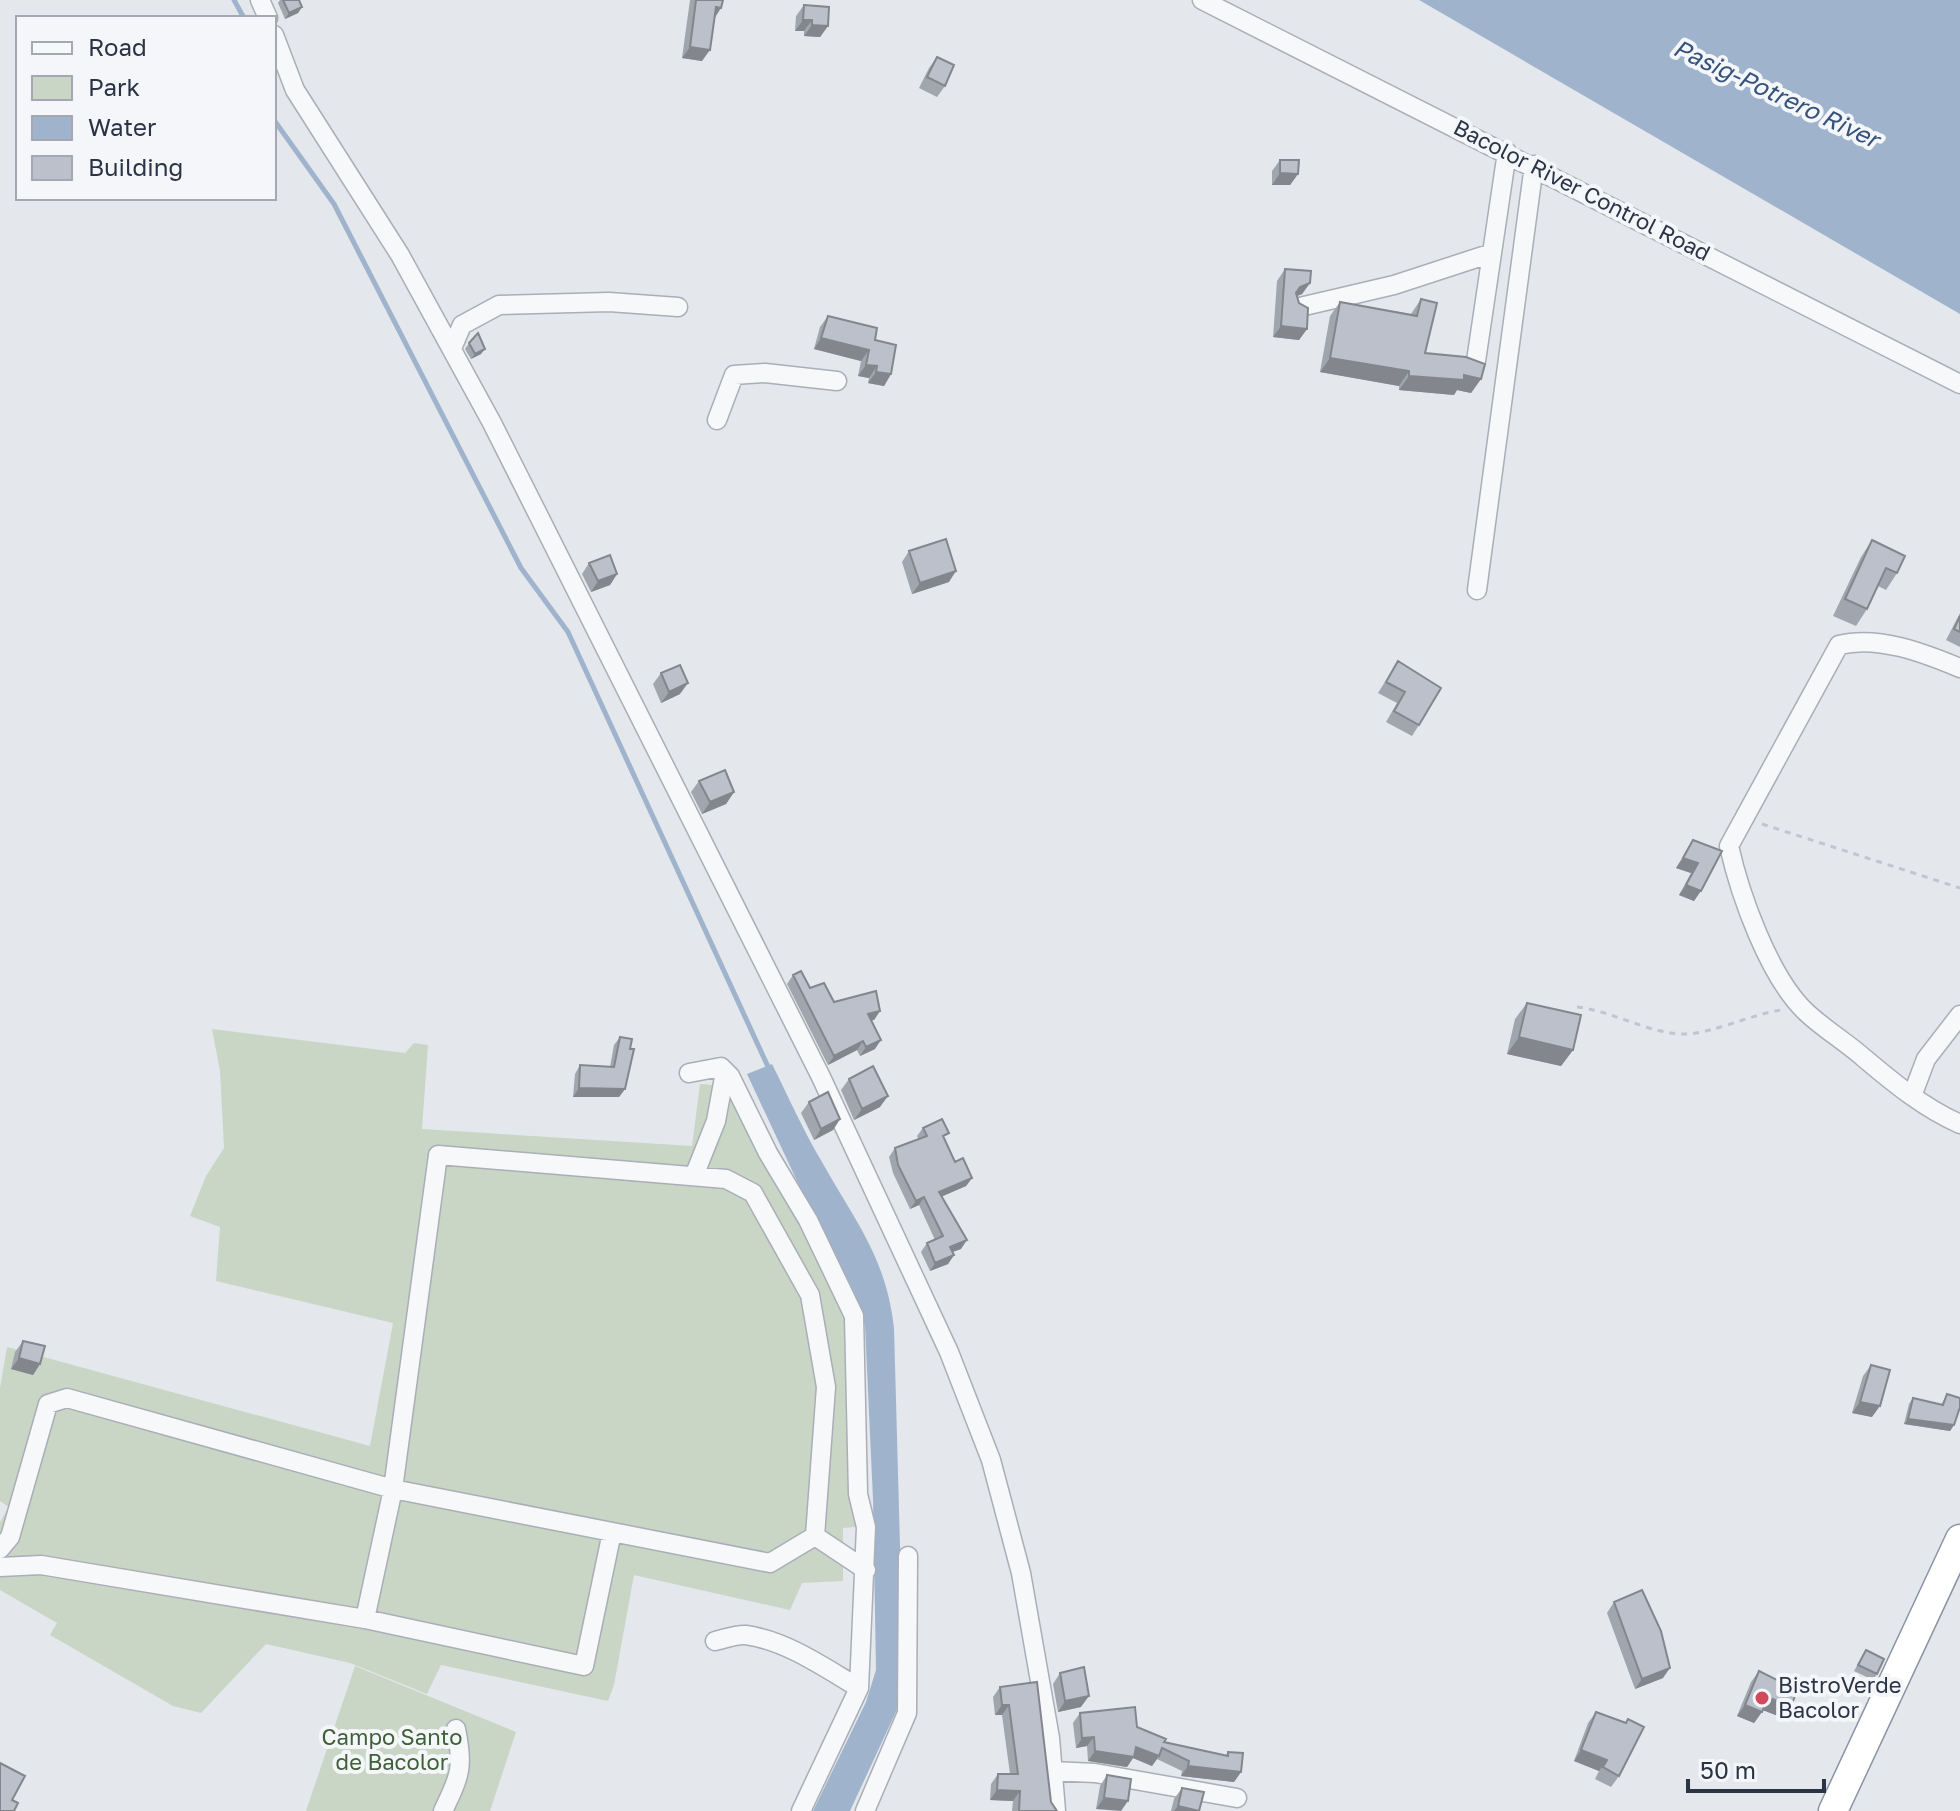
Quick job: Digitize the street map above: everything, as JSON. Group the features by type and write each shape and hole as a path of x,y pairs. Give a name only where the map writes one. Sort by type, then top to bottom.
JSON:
{"highway":[{"path":"1833,1811 1960,1539"}],"street":[{"name":"Bacolor River Control Road","path":"1202,0 1534,165 1960,384"},
{"path":"276,40 295,90 362,190 453,346 821,1077 949,1352 991,1460 1021,1573 1050,1738 1056,1811"},
{"path":"1476,361 1507,152"},
{"path":"1477,590 1534,165"},
{"path":"1300,307 1394,285 1492,253"},
{"path":"453,346 462,325 499,305 609,302 678,307"},
{"path":"717,420 734,375 765,373 837,381"},
{"path":"1960,668 1902,648 1860,641 1839,645 1729,846 1739,888 1782,980 1805,1011 1932,1111 1960,1124"},
{"path":"1912,1096 1926,1059 1960,1015"},
{"path":"689,1073 721,1067 725,1072 808,1220 854,1316 857,1468 866,1527 859,1688 801,1811"},
{"path":"694,1176 716,1121 725,1072"},
{"path":"365,1619 393,1489 438,1155 726,1179 753,1193 810,1295 826,1387 815,1536"},
{"path":"0,1549 10,1537 48,1404 67,1398 393,1489 770,1563 815,1536"},
{"path":"0,1567 41,1565 365,1619 584,1666 612,1532"},
{"path":"815,1536 866,1570"},
{"path":"865,1811 907,1713 908,1556"},
{"path":"715,1641 743,1634 766,1640 807,1657 859,1688"},
{"path":"443,1811 461,1774 462,1757 456,1729"},
{"path":"1051,1771 1095,1773 1237,1798"}],"path":[{"path":"1742,818 1960,888"},
{"path":"1577,1007 1596,1009 1674,1034 1690,1034 1745,1016 1780,1009 1805,1011"}],"green space":[{"path":"212,1029 405,1053 414,1043 428,1045 422,1129 692,1146 700,1084 728,1086 790,1202 849,1326 856,1527 843,1528 843,1581 802,1583 790,1610 634,1575 614,1685 608,1701 441,1665 427,1694 350,1663 266,1644 201,1713 173,1706 50,1635 57,1623 0,1590 0,1522 9,1507 0,1501 0,1388 7,1347 370,1446 393,1323 216,1281 220,1227 190,1216 206,1176 224,1148 220,1071"},
{"name":"Campo Santo de Bacolor","path":"355,1666 516,1732 490,1811 306,1811"}],"water":[{"name":"Pasig-Potrero River","path":"1419,0 1960,0 1960,314 1426,4"},
{"path":"772,1064 808,1138 867,1240 884,1280 894,1328 901,1582 900,1703 850,1811 813,1811 866,1702 876,1670 873,1499 865,1326 852,1288 811,1211 747,1074"}],"building":[{"path":"283,0 299,0 302,7 289,13"},
{"path":"696,0 723,0 721,8 716,7 710,50 690,47"},
{"path":"804,5 829,7 828,26 812,25 812,20 803,20"},
{"path":"937,57 954,65 945,86 927,77"},
{"path":"1280,160 1299,160 1298,174 1280,173"},
{"path":"1285,269 1311,271 1310,283 1300,287 1296,293 1299,303 1308,308 1307,329 1281,326"},
{"path":"1421,299 1437,303 1425,353 1466,357 1485,364 1481,379 1464,375 1464,380 1409,376 1409,371 1330,358 1340,302 1417,316"},
{"path":"828,316 877,328 875,340 896,345 891,374 876,372 877,366 866,365 869,350 821,338"},
{"path":"478,333 485,349 475,354 469,343"},
{"path":"946,539 956,571 920,583 909,551"},
{"path":"1872,540 1905,556 1897,573 1886,568 1867,609 1845,599"},
{"path":"610,555 617,574 598,581 589,563"},
{"path":"1960,616 1960,632 1954,629"},
{"path":"1398,661 1441,688 1419,725 1394,711 1405,692 1386,682"},
{"path":"680,665 688,683 669,692 661,673"},
{"path":"725,770 734,792 710,802 699,781"},
{"path":"1693,840 1722,851 1701,891 1686,885 1698,863 1683,858"},
{"path":"801,971 810,988 824,983 834,1002 876,991 880,1011 868,1014 881,1040 866,1047 863,1041 834,1056 793,975"},
{"path":"1527,1003 1581,1015 1573,1050 1519,1037"},
{"path":"620,1037 632,1039 630,1049 634,1049 625,1089 579,1088 580,1065 614,1067"},
{"path":"873,1066 888,1096 862,1109 849,1079"},
{"path":"828,1092 840,1119 821,1129 809,1102"},
{"path":"942,1119 949,1133 943,1136 955,1162 963,1158 972,1178 939,1192 967,1240 950,1247 954,1255 935,1263 927,1243 943,1236 924,1197 916,1201 898,1165 895,1148 927,1136 923,1128"},
{"path":"23,1341 45,1346 40,1364 19,1358"},
{"path":"1871,1365 1890,1370 1880,1406 1860,1402"},
{"path":"1947,1394 1960,1398 1954,1425 1908,1419 1913,1398 1943,1405"},
{"path":"1642,1590 1661,1631 1670,1668 1642,1679 1614,1602"},
{"path":"1866,1650 1884,1659 1877,1674 1858,1665"},
{"path":"1084,1667 1089,1696 1065,1701 1060,1673"},
{"path":"1759,1671 1797,1690 1791,1707 1768,1697 1762,1712 1745,1705"},
{"path":"1037,1682 1051,1802 1057,1811 1019,1811 1020,1791 997,1790 998,1774 1018,1774 1009,1705 1002,1705 1000,1687"},
{"path":"1135,1707 1137,1727 1166,1739 1164,1742 1228,1756 1228,1752 1243,1753 1241,1772 1188,1766 1189,1761 1162,1748 1159,1756 1136,1747 1134,1757 1095,1751 1094,1737 1082,1738 1080,1713"},
{"path":"1596,1712 1626,1723 1628,1719 1644,1727 1619,1776 1603,1767 1607,1760 1581,1750"},
{"path":"0,1763 25,1776 12,1800 18,1803 14,1811 0,1811"},
{"path":"1107,1775 1131,1779 1128,1801 1104,1798"},
{"path":"1182,1788 1204,1792 1199,1811 1178,1806"}],"waterway":[{"path":"234,0 243,16"},
{"path":"276,123 334,204 521,568 568,632 770,1071"}],"place":[{"name":"BistroVerde Bacolor","path":"1762,1698"}]}
